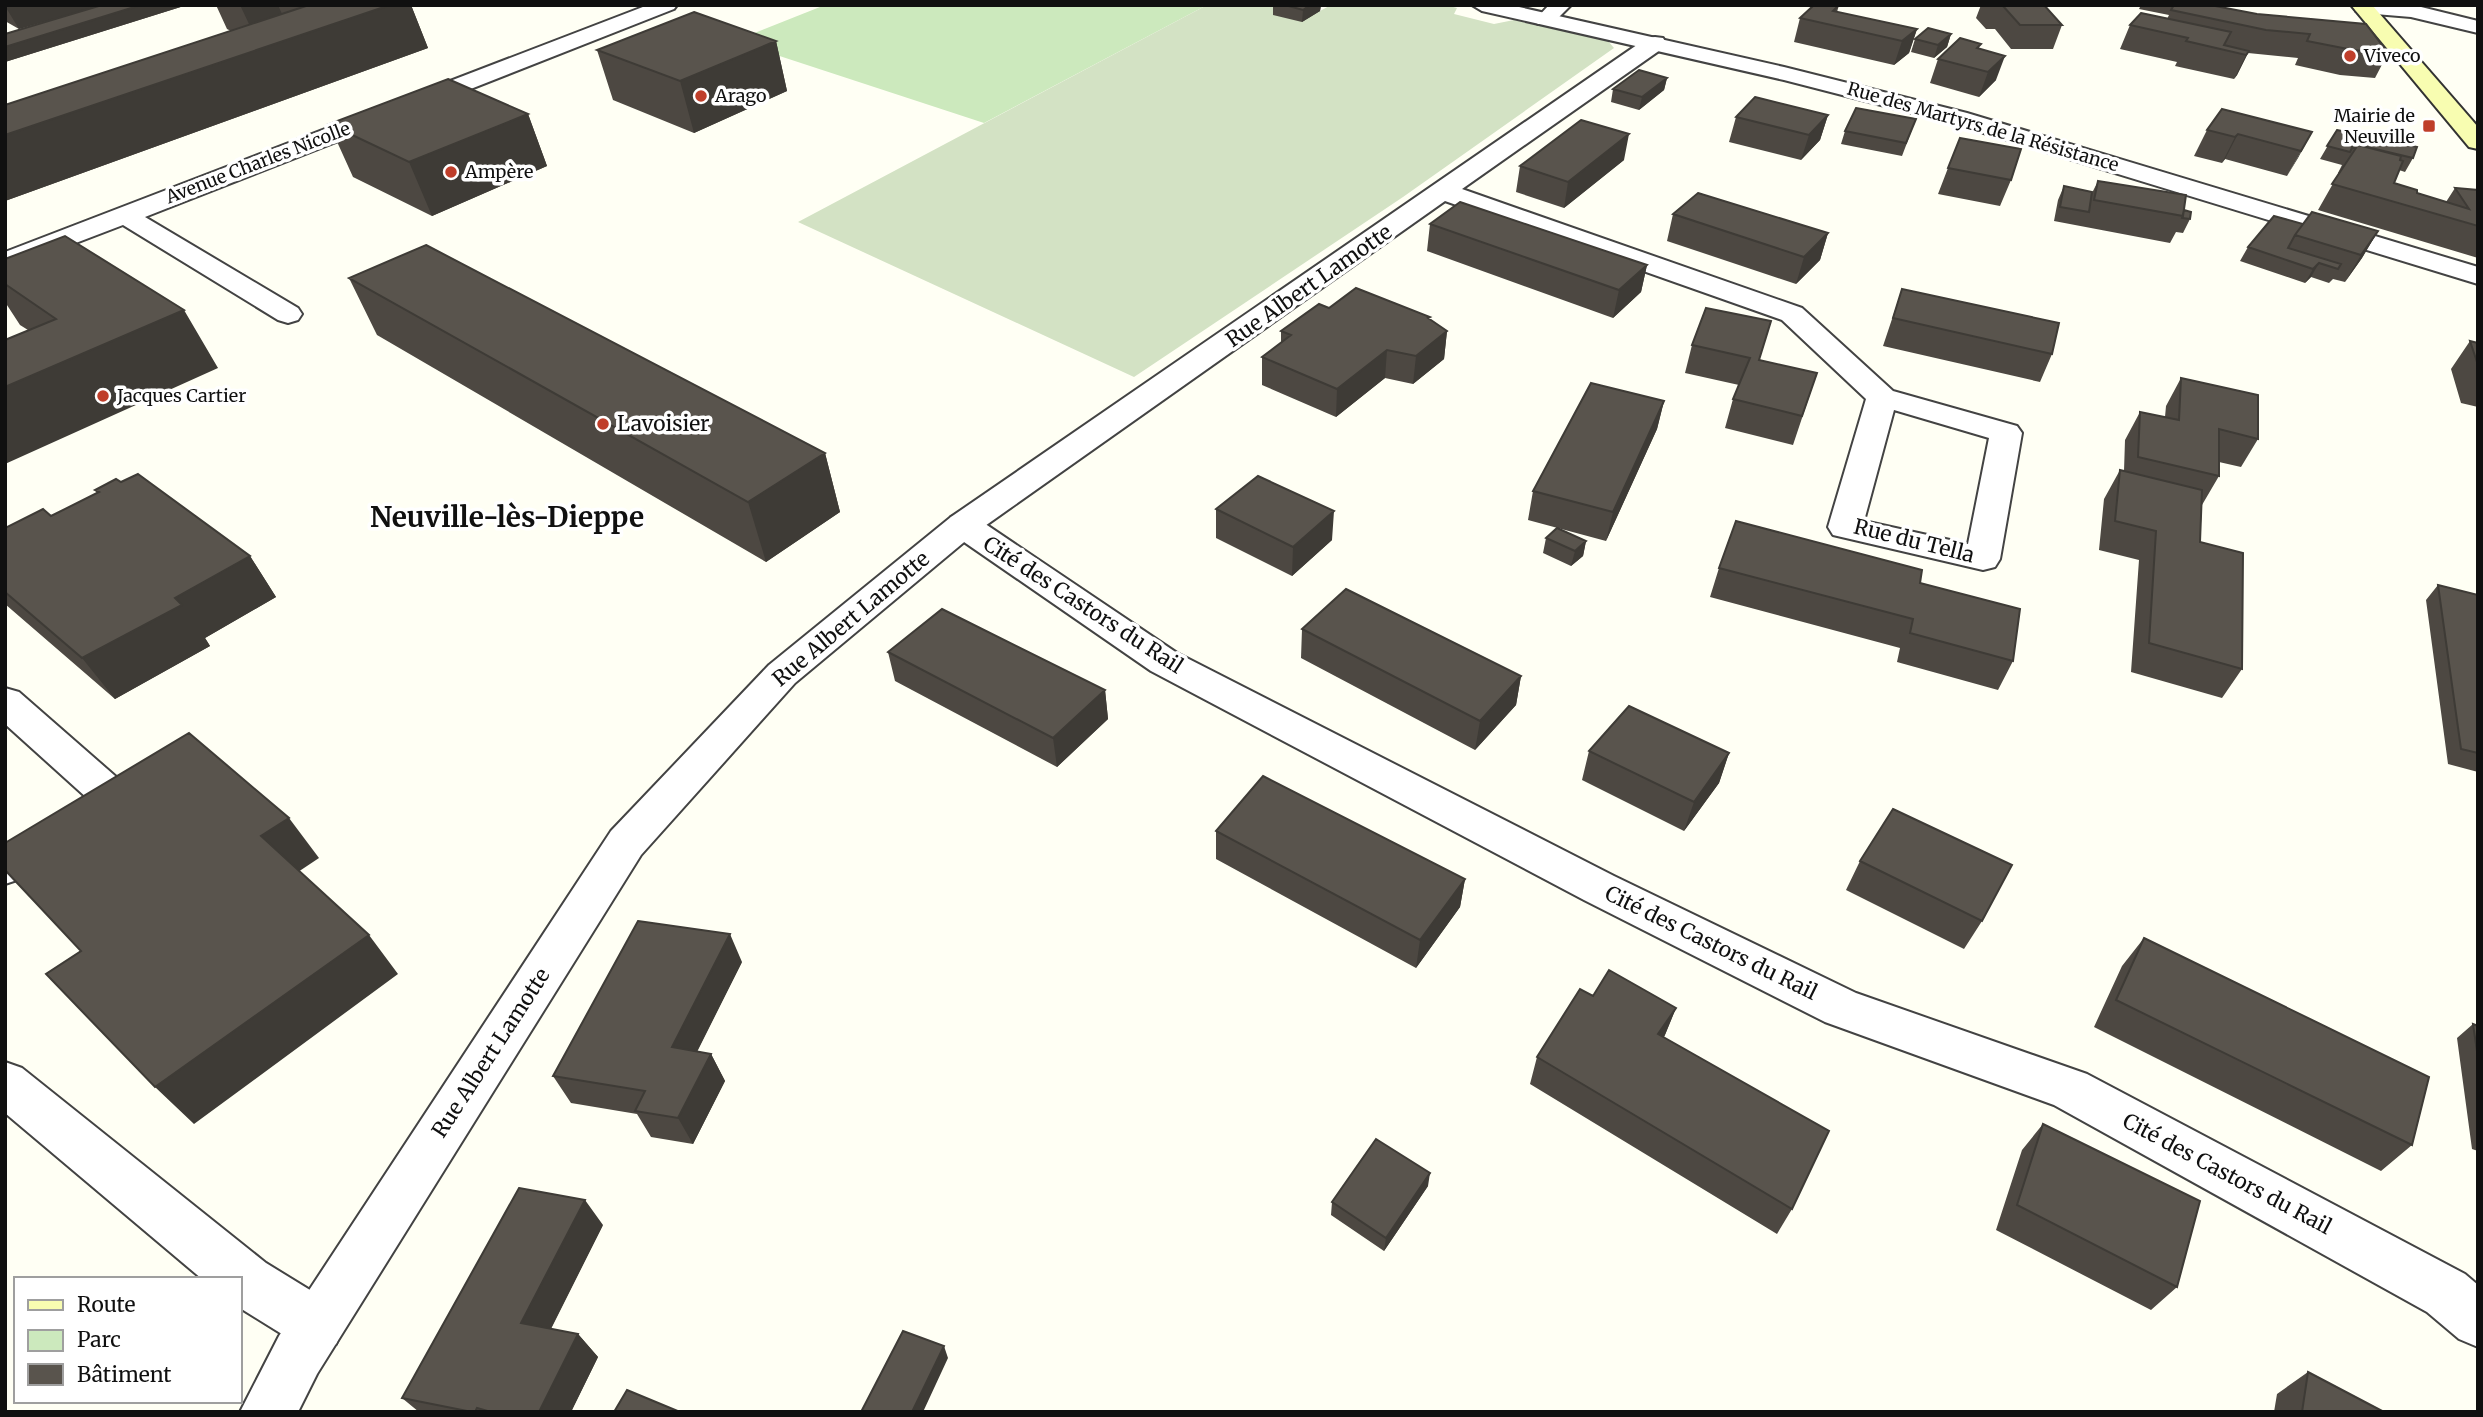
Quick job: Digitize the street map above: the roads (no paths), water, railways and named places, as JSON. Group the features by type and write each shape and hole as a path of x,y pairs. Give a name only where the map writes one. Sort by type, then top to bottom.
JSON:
{"main road":[{"path":"2362,6 2478,142"}],"street":[{"name":"Avenue Charles Nicolle","path":"5,262 667,5"},
{"name":"Rue des Martyrs de la Résistance","path":"1482,5 1553,12 1656,43 1898,102 2213,192 2478,276"},
{"path":"2362,6 2412,11 2478,27"},
{"name":"Rue Albert Lamotte","path":"268,1412 317,1325 626,843 782,674 963,525 1656,43"},
{"name":"Rue du Tella","path":"1445,192 1792,314 1882,397 2006,433 1983,559 1845,527 1882,397"},
{"path":"124,215 288,314"},
{"name":"Cité des Castors du Rail","path":"963,525 1164,662 1600,888 1841,1008 2070,1089 2446,1293 2478,1320"},
{"path":"5,702 116,800 5,867"},
{"path":"5,1083 241,1277"},
{"path":"242,1278 317,1325"}],"place":[{"name":"Viveco","path":"2350,56"},
{"name":"Arago","path":"701,96"},
{"name":"Mairie de Neuville","path":"2429,126"},
{"name":"Ampère","path":"451,172"},
{"name":"Jacques Cartier","path":"103,396"},
{"name":"Lavoisier","path":"603,424"}],"district":[{"name":"Neuville-lès-Dieppe","path":"507,517"}]}
